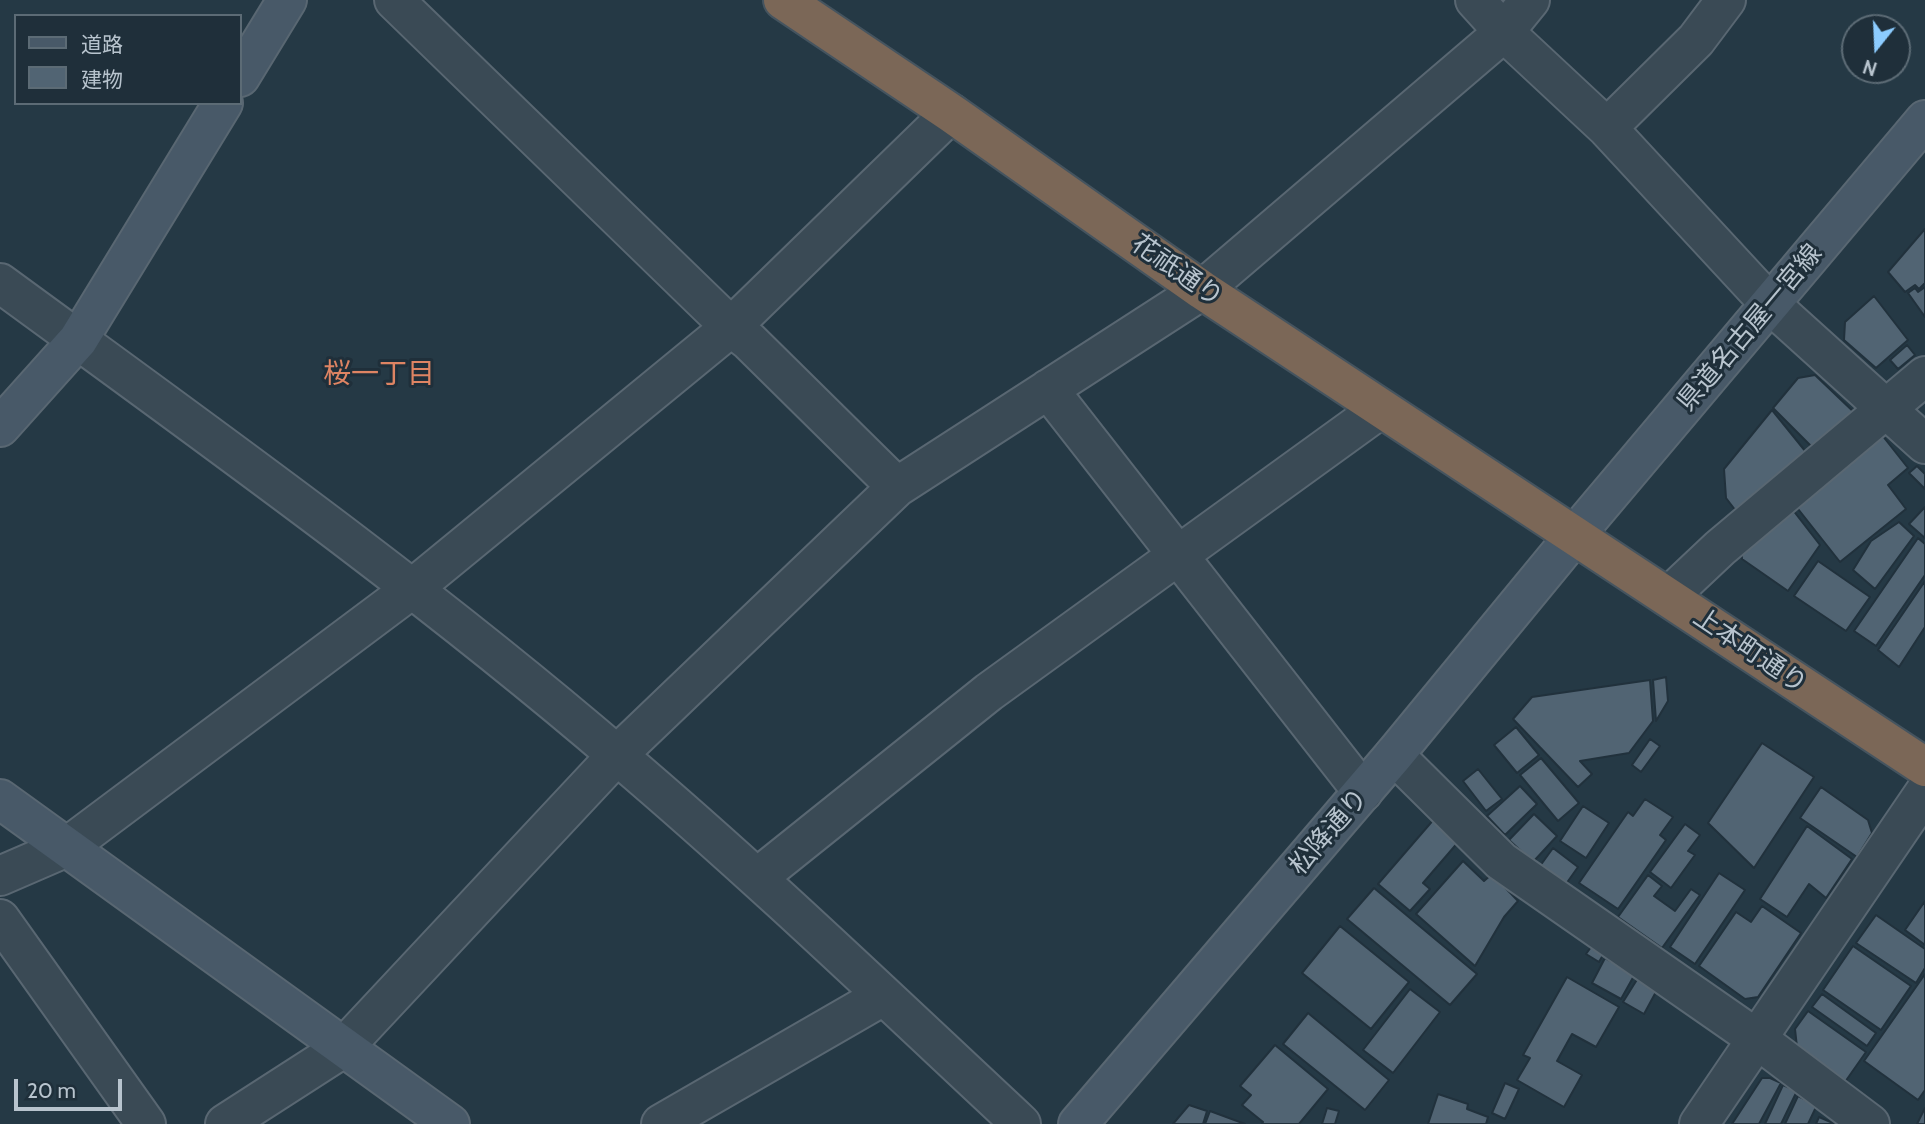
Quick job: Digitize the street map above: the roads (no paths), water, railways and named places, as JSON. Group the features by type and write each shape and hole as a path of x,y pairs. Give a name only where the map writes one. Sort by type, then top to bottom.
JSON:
{"highway":[{"name":"花祇通り","path":"783,0 951,113 1202,289 1575,536"},
{"name":"上本町通り","path":"1575,536 1925,767"}],"street":[{"path":"242,74 287,0"},
{"path":"394,0 897,487"},
{"path":"1475,0 1504,32 1607,128 1770,304 1925,444"},
{"path":"225,1124 343,1048 617,755 897,487 1202,289 1504,32 1530,0"},
{"path":"1607,128 1696,40 1726,0"},
{"path":"0,428 78,340 222,105"},
{"path":"0,876 66,847 413,589 731,327 951,113"},
{"name":"県道名古屋一宮線","path":"1575,536 1925,120"},
{"path":"0,283 413,589 617,755 757,878 1021,1124"},
{"path":"1668,597 1720,548 1925,376"},
{"path":"1048,389 1363,792"},
{"path":"757,878 989,692 1380,408"},
{"name":"松降通り","path":"1078,1124 1363,792 1575,536"},
{"path":"1394,755 1502,861 1757,1039 1870,1124"},
{"path":"1699,1124 1925,792"},
{"path":"0,799 450,1124"},
{"path":"0,919 146,1124"},
{"path":"661,1124 883,996"}],"district":[{"name":"桜一丁目","path":"379,375"}]}
